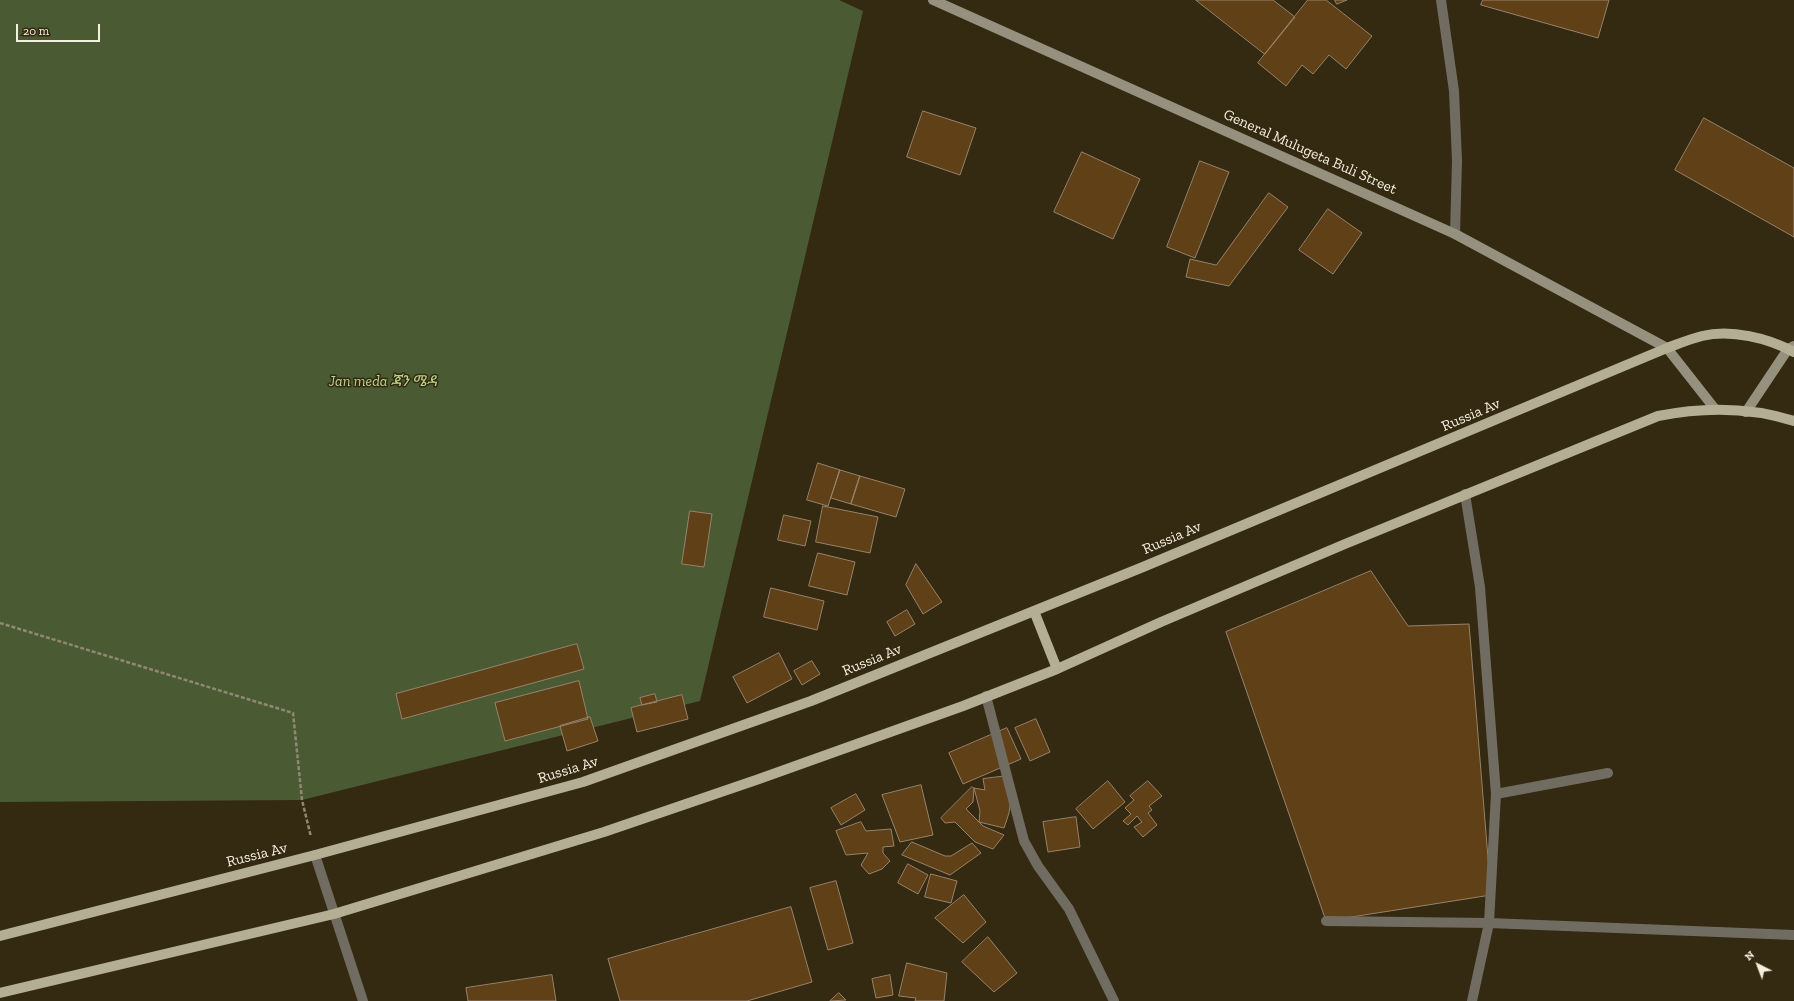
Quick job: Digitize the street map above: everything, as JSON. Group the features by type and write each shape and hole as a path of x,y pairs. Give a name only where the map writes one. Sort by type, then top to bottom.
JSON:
{"main road":[{"name":"General Mulugeta Buli Street","path":"933,0 1455,234 1667,348"},
{"name":"Russia Av","path":"0,936 315,855 583,782 811,701 1464,434 1667,348 1703,336 1727,333 1752,337 1792,349"},
{"path":"1667,348 1715,409"},
{"path":"1746,412 1792,349"},
{"path":"0,993 334,914 604,832 759,779 1057,669 1161,622 1465,494 1658,416 1684,411 1715,409 1779,416 1794,421"},
{"path":"1034,611 1057,669"}],"street":[{"path":"1441,0 1454,91 1457,161 1455,234"},
{"path":"1465,494 1480,587 1496,794 1489,923 1472,1001"},
{"path":"986,696 1024,841 1038,866 1069,909 1114,1001"},
{"path":"1496,794 1608,773"},
{"path":"315,855 363,1001"},
{"path":"1326,921 1489,923 1794,935"}],"path":[{"path":"0,623 292,713 302,800 315,855"}],"green space":[{"name":"Jan meda ጃን ሜዳ","path":"0,0 839,0 863,11 700,701 302,800 0,802"}],"building":[{"path":"1196,0 1273,0 1295,17 1265,54"},
{"path":"1308,0 1326,0 1372,36 1346,69 1329,55 1313,74 1302,65 1286,86 1258,63"},
{"path":"1335,0 1347,0 1337,4"},
{"path":"1483,0 1609,0 1598,38 1481,5"},
{"path":"923,111 976,128 960,175 907,157"},
{"path":"1704,118 1794,168 1794,237 1675,170"},
{"path":"1082,152 1140,179 1113,239 1054,212"},
{"path":"1200,161 1229,172 1195,258 1167,247"},
{"path":"1269,193 1288,207 1229,286 1186,277 1190,259 1216,265"},
{"path":"1328,209 1362,233 1333,274 1299,250"},
{"path":"818,463 840,470 828,506 807,500"},
{"path":"840,470 860,476 851,504 831,498"},
{"path":"860,476 905,489 896,517 851,504"},
{"path":"823,506 878,517 870,553 816,542"},
{"path":"690,511 712,514 704,567 682,564"},
{"path":"784,515 811,521 805,546 778,540"},
{"path":"818,553 855,562 847,595 809,586"},
{"path":"916,564 942,602 923,614 906,585"},
{"path":"1371,571 1408,626 1469,624 1491,895 1326,921 1226,632"},
{"path":"771,588 824,601 817,630 764,617"},
{"path":"907,610 915,624 895,636 887,622"},
{"path":"577,644 584,669 402,719 396,694"},
{"path":"779,653 792,679 747,703 733,677"},
{"path":"812,661 820,674 802,685 794,671"},
{"path":"579,681 588,719 505,741 495,703"},
{"path":"655,694 657,702 642,705 640,698"},
{"path":"682,695 688,719 637,732 631,708"},
{"path":"590,717 598,741 567,751 560,726"},
{"path":"1036,719 1050,752 1030,761 1015,728"},
{"path":"1007,728 1021,759 963,784 949,753"},
{"path":"1007,776 1012,792 1009,813 1004,828 979,822 980,811 974,788 985,790 983,779"},
{"path":"1108,781 1125,802 1093,829 1076,809"},
{"path":"1148,781 1162,796 1149,806 1152,810 1148,813 1157,825 1143,837 1134,827 1142,822 1137,816 1128,825 1123,821 1131,814 1125,808 1134,800 1130,796"},
{"path":"921,785 933,835 900,842 882,795"},
{"path":"972,787 974,788 973,802 966,809 983,826 1004,835 993,849 975,842 955,822 945,823 941,818"},
{"path":"856,794 865,810 841,825 831,808"},
{"path":"1076,817 1080,847 1048,852 1043,822"},
{"path":"861,822 866,831 891,829 894,846 883,847 883,853 890,861 882,869 869,874 861,865 868,853 846,855 836,831"},
{"path":"912,842 945,856 951,856 972,843 981,853 950,875 902,855"},
{"path":"908,864 928,875 918,894 898,883"},
{"path":"931,874 957,881 951,903 925,897"},
{"path":"836,881 853,943 828,950 810,888"},
{"path":"964,895 986,922 963,943 935,918"},
{"path":"791,907 812,982 747,1001 620,1001 608,959"},
{"path":"988,937 1017,973 994,992 962,962"},
{"path":"907,963 947,973 944,1001 915,1001 916,998 899,996"},
{"path":"552,975 556,1001 468,1001 466,988"},
{"path":"890,975 893,995 876,998 872,979"},
{"path":"839,993 846,1000 830,1001"}]}
